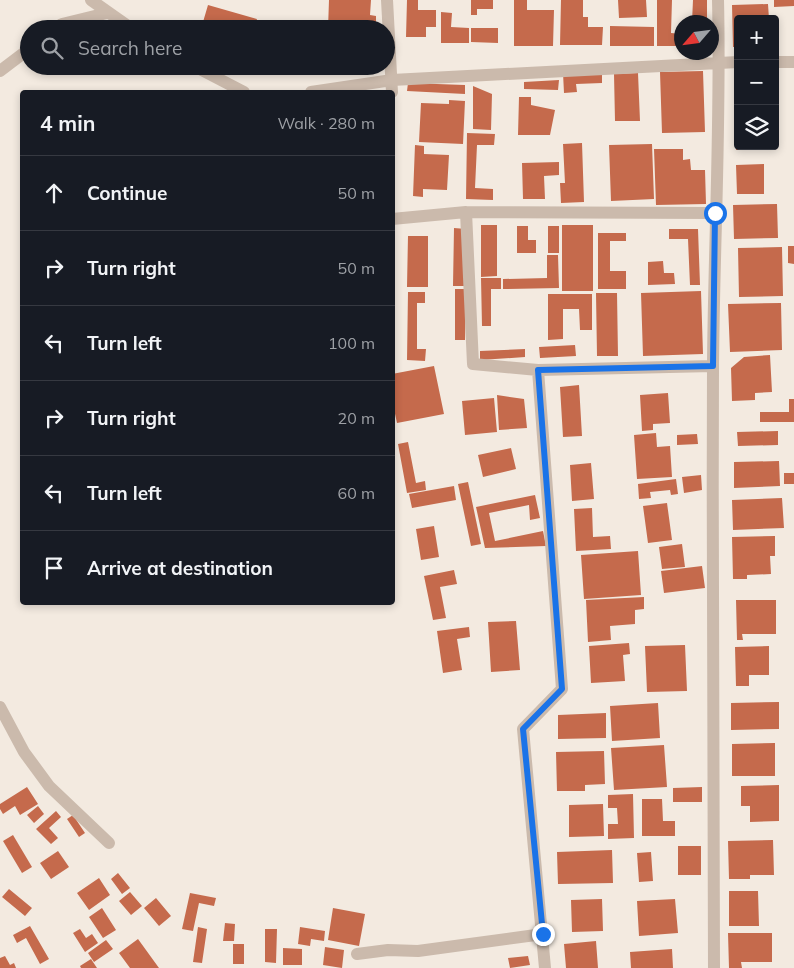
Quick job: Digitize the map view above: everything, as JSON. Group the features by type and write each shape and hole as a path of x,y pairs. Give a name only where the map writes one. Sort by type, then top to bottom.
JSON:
{"street":[{"path":"91,0 118,20"},
{"path":"387,0 388,20"},
{"path":"714,968 713,366 715,213 720,62 718,0"},
{"path":"78,20 107,13"},
{"path":"0,71 20,55"},
{"path":"338,90 734,62"},
{"path":"779,62 794,62"},
{"path":"211,75 240,90"},
{"path":"395,219 466,212 715,213"},
{"path":"466,212 473,364 538,370 713,366"},
{"path":"538,370 562,689 523,729 545,968"},
{"path":"0,707 24,752 50,786 109,843"},
{"path":"357,954 388,950 418,950 543,934"}],"building":[{"path":"329,0 371,0 370,15 376,16 376,20 328,20"},
{"path":"407,0 418,0 418,10 436,10 436,27 426,27 426,37 406,37"},
{"path":"471,0 493,0 493,9 477,9 477,15 471,15"},
{"path":"514,0 527,0 527,10 554,10 553,46 514,46"},
{"path":"561,0 583,0 583,17 588,17 588,27 603,27 602,45 560,45"},
{"path":"618,0 646,0 647,17 619,18"},
{"path":"657,0 672,0 671,33 674,33 674,46 657,46"},
{"path":"693,0 707,0 707,15 692,15"},
{"path":"774,0 794,0 794,6 774,7"},
{"path":"768,4 769,15 734,15 734,47 733,47 732,5"},
{"path":"208,5 257,19 257,20 204,20"},
{"path":"441,12 452,13 451,27 469,28 469,43 441,43"},
{"path":"610,26 654,27 654,46 610,46"},
{"path":"471,28 498,28 498,43 471,42"},
{"path":"703,71 705,132 662,133 660,72"},
{"path":"602,72 602,83 576,84 577,92 564,93 563,73"},
{"path":"638,73 640,121 615,121 614,74"},
{"path":"559,80 558,90 524,89 524,82"},
{"path":"408,83 465,85 465,94 407,91"},
{"path":"473,86 492,94 491,130 473,129"},
{"path":"519,97 531,97 531,105 555,110 550,135 518,135"},
{"path":"449,100 465,101 463,144 419,142 421,103 449,104"},
{"path":"467,133 495,134 494,145 477,145 475,188 493,189 493,200 466,199"},
{"path":"582,143 584,202 561,203 560,183 565,183 563,144"},
{"path":"652,144 654,199 611,201 609,145"},
{"path":"415,145 424,146 424,154 449,155 447,190 423,189 423,197 413,196"},
{"path":"654,149 683,149 683,160 690,159 691,170 705,170 706,204 656,205"},
{"path":"559,162 559,175 544,176 545,199 523,199 522,163"},
{"path":"764,164 764,194 737,194 736,165"},
{"path":"777,204 778,238 734,239 733,205"},
{"path":"481,225 497,225 497,276 481,277"},
{"path":"562,225 593,225 593,291 562,291"},
{"path":"517,226 528,226 528,240 536,240 536,253 517,253"},
{"path":"548,226 559,226 559,253 548,253"},
{"path":"454,228 466,229 466,286 453,286"},
{"path":"669,229 698,229 700,285 690,285 688,239 669,239"},
{"path":"598,233 626,233 626,241 610,241 610,271 626,271 626,289 598,289"},
{"path":"408,236 428,236 428,287 407,287"},
{"path":"788,246 794,246 794,264 788,263"},
{"path":"782,247 783,296 739,297 738,248"},
{"path":"547,255 558,255 559,288 503,289 503,279 547,278"},
{"path":"663,261 664,273 674,273 675,284 648,285 648,262"},
{"path":"481,278 501,278 501,289 491,289 491,326 482,326"},
{"path":"455,289 466,289 465,340 455,340"},
{"path":"701,291 703,354 643,356 641,293"},
{"path":"408,292 425,292 425,303 417,303 417,349 426,349 425,361 407,360"},
{"path":"596,293 617,293 618,356 597,356"},
{"path":"548,294 592,294 592,330 580,330 579,309 563,309 563,339 548,340"},
{"path":"781,303 782,350 730,352 728,304"},
{"path":"575,345 576,356 540,358 539,347"},
{"path":"525,349 525,357 480,360 480,351"},
{"path":"770,355 772,392 755,393 755,400 732,401 731,368 744,357"},
{"path":"434,366 444,414 397,423 395,414 395,373"},
{"path":"579,385 582,436 563,437 560,387"},
{"path":"668,393 670,423 653,424 653,430 642,431 640,395"},
{"path":"497,395 524,399 527,428 499,430"},
{"path":"494,398 497,432 465,435 462,401"},
{"path":"789,399 794,399 794,422 760,422 760,412 789,412"},
{"path":"778,431 778,445 738,446 737,432"},
{"path":"656,433 657,447 670,446 672,477 637,479 634,435"},
{"path":"697,434 698,444 677,445 677,435"},
{"path":"408,442 416,483 425,481 426,490 407,493 398,444"},
{"path":"511,448 516,469 483,477 478,455"},
{"path":"779,461 780,486 734,488 734,462"},
{"path":"591,463 594,499 572,501 570,465"},
{"path":"784,473 794,473 794,484 784,484"},
{"path":"701,475 702,490 684,493 682,477"},
{"path":"676,479 678,494 671,495 670,490 650,492 651,498 639,499 638,484"},
{"path":"468,482 481,544 471,546 458,484"},
{"path":"454,486 456,500 412,508 409,494"},
{"path":"535,495 540,518 530,520 529,505 489,513 495,541 543,531 546,546 485,548 476,507"},
{"path":"782,498 784,528 733,530 732,500"},
{"path":"667,503 672,540 648,543 643,506"},
{"path":"592,508 593,537 610,536 611,549 576,551 574,509"},
{"path":"434,526 439,557 421,560 416,529"},
{"path":"775,536 775,556 770,556 771,574 747,575 747,579 733,579 732,537"},
{"path":"682,544 685,567 662,569 659,547"},
{"path":"638,551 641,595 584,599 581,555"},
{"path":"702,566 705,588 664,593 661,571"},
{"path":"454,570 457,584 440,587 446,618 433,620 424,576"},
{"path":"644,597 644,609 635,610 635,624 610,626 611,640 588,642 586,600"},
{"path":"736,600 776,600 776,634 742,634 743,640 737,640"},
{"path":"516,621 520,670 491,672 488,622"},
{"path":"469,627 470,637 457,639 462,670 443,673 437,631"},
{"path":"629,643 630,654 623,655 625,681 591,683 589,646"},
{"path":"685,645 687,691 647,692 645,646"},
{"path":"769,646 769,675 749,675 749,686 736,686 735,647"},
{"path":"779,702 779,729 731,730 731,703"},
{"path":"658,703 660,738 612,741 610,706"},
{"path":"606,713 606,738 558,739 558,715"},
{"path":"775,743 775,776 732,776 732,744"},
{"path":"664,745 667,787 614,790 611,748"},
{"path":"604,751 605,784 585,785 585,791 557,791 556,752"},
{"path":"779,785 779,821 750,822 750,806 741,806 741,786"},
{"path":"27,787 38,804 20,815 15,806 3,814 0,804"},
{"path":"702,787 702,802 673,802 673,788"},
{"path":"633,794 634,838 608,839 608,824 618,824 617,808 608,808 608,795"},
{"path":"642,799 662,799 663,821 675,821 675,836 642,836"},
{"path":"603,804 604,836 569,837 569,805"},
{"path":"38,806 44,814 34,823 27,815"},
{"path":"56,811 61,817 49,828 58,838 51,844 36,829"},
{"path":"73,815 85,833 79,837 67,819"},
{"path":"13,835 32,867 22,873 3,841"},
{"path":"773,840 774,875 750,875 750,879 729,879 728,841"},
{"path":"678,846 701,846 701,875 678,875"},
{"path":"612,850 613,883 558,884 557,852"},
{"path":"58,851 69,867 51,879 40,863"},
{"path":"651,852 653,881 639,882 637,853"},
{"path":"118,873 130,888 122,894 111,879"},
{"path":"99,878 110,895 89,910 77,893"},
{"path":"9,889 32,908 25,916 2,897"},
{"path":"729,891 758,891 759,926 729,926"},
{"path":"130,892 142,906 131,915 119,901"},
{"path":"190,893 216,898 214,906 199,903 193,931 182,929"},
{"path":"156,898 171,916 159,926 144,908"},
{"path":"602,899 603,931 572,932 571,900"},
{"path":"675,899 678,933 639,936 637,901"},
{"path":"102,908 116,930 103,938 89,917"},
{"path":"333,908 365,914 359,946 328,940"},
{"path":"225,923 235,924 234,941 223,941"},
{"path":"30,926 49,959 40,964 26,938 17,943 13,935"},
{"path":"198,927 207,929 202,963 193,962"},
{"path":"300,927 325,931 324,941 311,939 310,946 298,944"},
{"path":"80,929 86,938 92,934 98,943 85,952 73,933"},
{"path":"265,929 277,929 276,963 265,962"},
{"path":"728,933 772,933 772,962 741,962 742,968 729,968"},
{"path":"138,939 159,968 130,968 119,953"},
{"path":"106,940 113,949 94,962 88,953"},
{"path":"596,941 598,968 566,968 564,944"},
{"path":"233,944 244,944 244,964 233,964"},
{"path":"325,947 344,950 342,968 323,965"},
{"path":"283,948 302,949 302,965 283,965"},
{"path":"672,949 673,968 631,968 630,952"},
{"path":"5,956 10,965 14,963 16,968 0,968 0,958"},
{"path":"528,956 530,965 510,968 508,958"},
{"path":"91,959 97,968 81,968 80,966"}],"route":[{"path":"543,934 523,729 562,689 538,370 713,366 715,213"}]}
